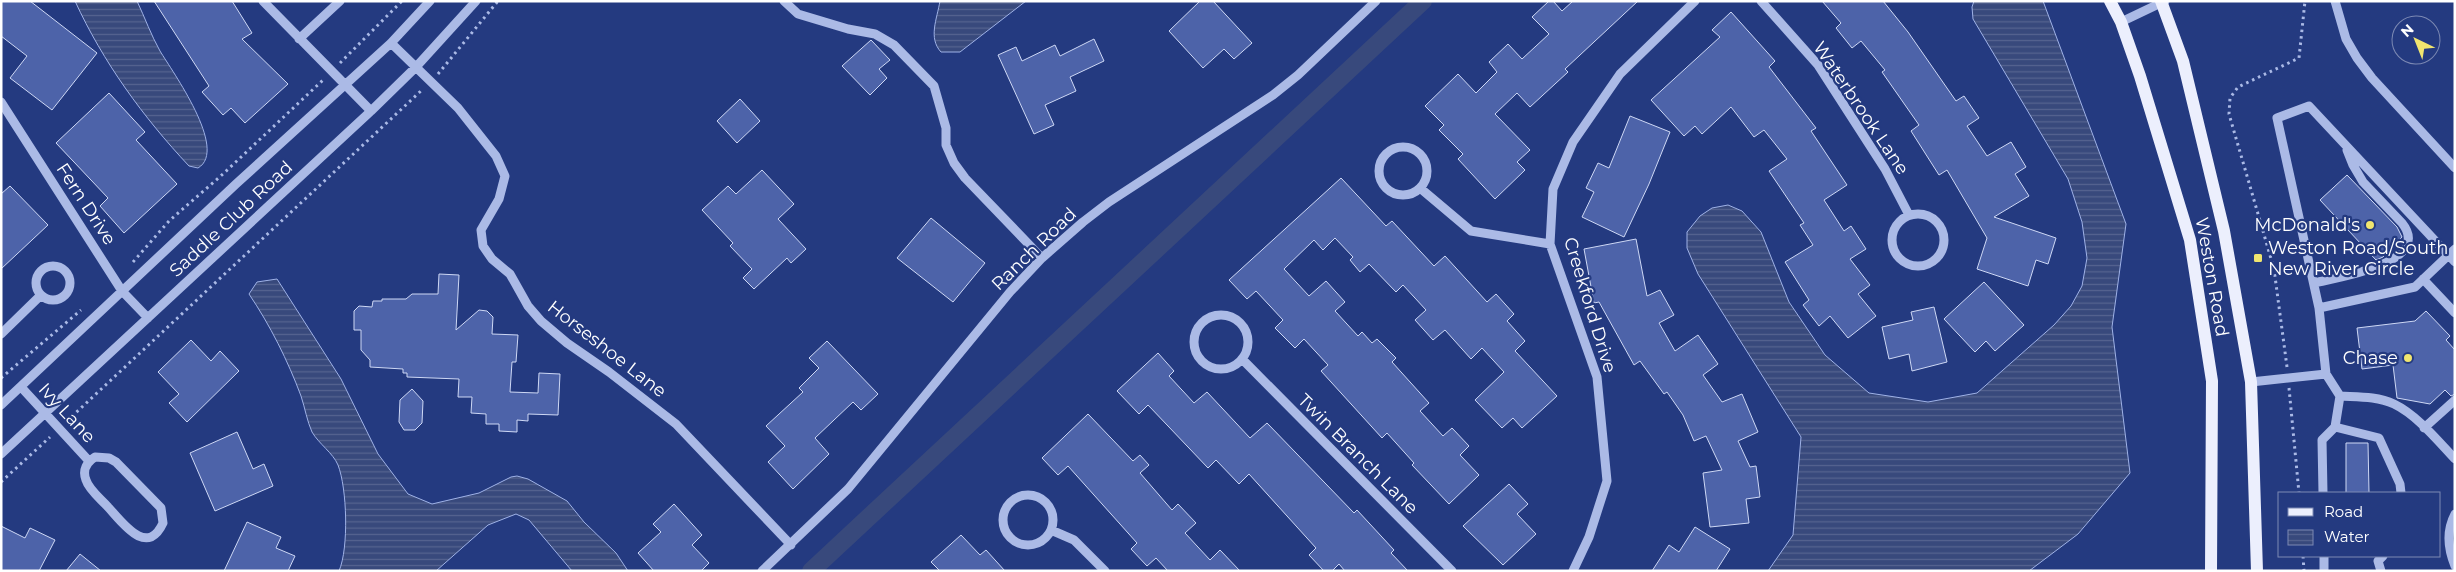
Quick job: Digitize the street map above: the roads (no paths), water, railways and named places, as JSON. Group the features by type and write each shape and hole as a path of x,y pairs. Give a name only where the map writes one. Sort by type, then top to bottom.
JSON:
{"main road":[{"name":"Weston Road","path":"2110,1 2121,22 2140,76 2190,240 2212,381 2212,571"},
{"name":"Weston Road","path":"2163,2 2183,61 2224,231 2251,382 2257,571"}],"street":[{"path":"263,1 371,111"},
{"path":"299,39 340,1"},
{"name":"Saddle Club Road","path":"1,405 236,184 391,43 430,1"},
{"name":"Saddle Club Road","path":"1,454 371,111 416,67 476,1"},
{"path":"784,1 798,14 848,29 875,34 894,45 934,86 946,128 946,145 954,164 965,178 1042,258"},
{"name":"Ranch Road","path":"762,571 848,489 1010,292 1042,258 1083,222 1110,202 1273,95 1376,1"},
{"name":"Creekford Drive","path":"1574,571 1589,537 1607,481 1597,377 1550,244 1553,189 1573,142 1620,74 1694,1"},
{"name":"Waterbrook Lane","path":"1761,1 1818,65 1885,169 1908,215"},
{"path":"2335,1 2346,39 2357,58 2372,78 2455,168"},
{"path":"2121,22 2163,2"},
{"name":"Horseshoe Lane","path":"391,43 458,108 496,156 505,176 499,199 481,230 483,246 492,259 510,274 528,306 567,342 676,424 791,545"},
{"name":"Fern Drive","path":"1,102 122,291 148,318"},
{"path":"2323,492 2322,440 2335,427 2340,396 2326,374 2320,308 2277,118 2309,106 2451,252 2455,262"},
{"path":"2314,283 2382,266 2403,250 2408,238 2408,229 2357,173 2346,145"},
{"path":"1400,147 1407,147 1420,153 1425,160 1427,174 1420,188 1414,192 1400,195 1386,188 1379,175 1379,167 1386,153 1400,147"},
{"path":"1420,188 1471,231 1550,244"},
{"path":"1925,214 1932,218 1942,231 1944,239 1940,254 1926,265 1910,265 1897,256 1893,249 1891,241 1896,225 1908,215 1925,214"},
{"path":"2320,308 2415,287 2451,252"},
{"path":"2423,279 2455,313"},
{"path":"1,334 40,296"},
{"path":"1223,315 1238,321 1247,335 1246,352 1242,359 1235,365 1219,369 1203,363 1198,356 1194,340 1200,324 1206,319 1223,315"},
{"name":"Twin Branch Lane","path":"1242,359 1452,571"},
{"path":"2251,382 2326,374"},
{"name":"Ivy Lane","path":"20,386 89,461"},
{"path":"2340,396 2371,397 2394,404 2424,428 2455,459"},
{"path":"2424,428 2455,400"},
{"path":"2335,427 2380,438 2400,484 2401,492"},
{"name":"Ivy Lane","path":"102,457 116,462 158,504 163,514 162,523 154,535 147,537 135,535 89,486 85,474 89,461 102,457"},
{"path":"1022,496 1038,497 1044,501 1052,515 1050,530 1040,542 1025,545 1018,543 1006,533 1003,518 1005,510 1009,504 1022,496"},
{"path":"2455,514 2451,522 2448,544 2455,566"},
{"path":"1050,530 1074,540 1105,571"},
{"path":"2324,557 2324,571"},
{"path":"2381,571 2378,561 2382,557"}],"water":[{"path":"75,1 137,1 160,51 185,92 203,128 207,145 206,159 198,168 189,166 125,88 98,46"},
{"path":"940,1 1026,1 960,52 941,52 937,47 934,34"},
{"path":"1974,1 2043,1 2126,224 2112,327 2130,473 2078,534 2029,571 1768,571 1793,535 1801,437 1698,274 1687,248 1687,232 1700,216 1712,208 1728,205 1742,211 1761,232 1789,302 1825,355 1869,393 1928,402 1977,393 2054,325 2071,306 2082,286 2087,258 2082,222 2068,179 1973,19 1972,7"},
{"path":"277,279 341,379 378,454 408,494 432,504 479,493 511,477 517,476 528,479 567,501 584,522 616,553 628,571 572,571 529,520 516,514 488,525 436,571 339,571 344,548 346,518 343,488 338,465 333,456 312,432 301,396 290,370 264,318 249,294 257,282"}],"waterway":[{"path":"811,571 1423,1"}],"place":[{"name":"McDonald's","path":"2370,225"},
{"name":"Weston Road/South New River Circle","path":"2258,258"},
{"name":"Chase","path":"2408,358"}]}
